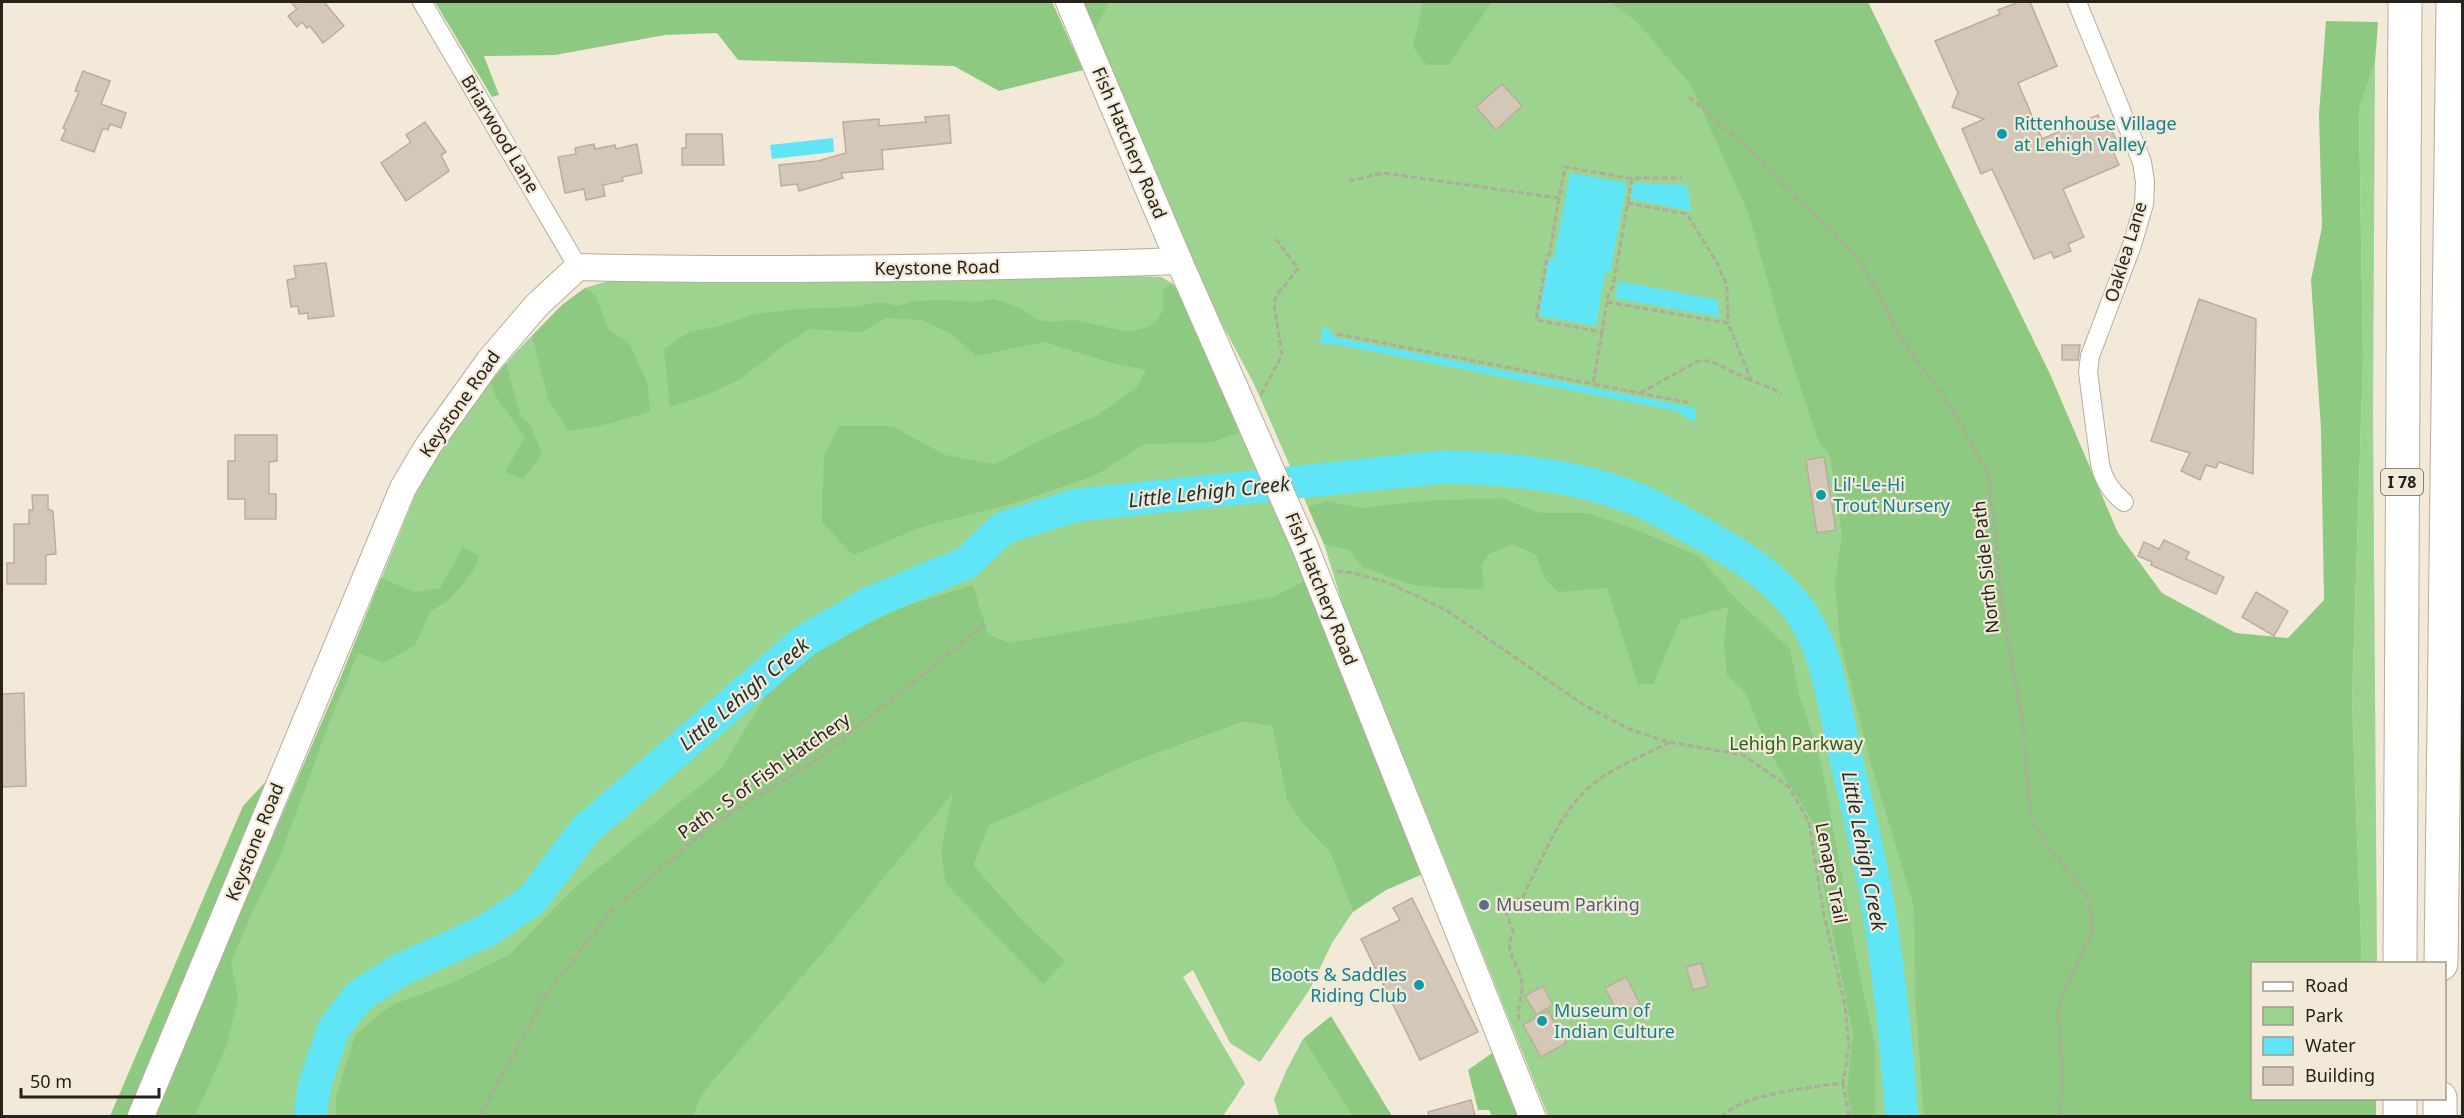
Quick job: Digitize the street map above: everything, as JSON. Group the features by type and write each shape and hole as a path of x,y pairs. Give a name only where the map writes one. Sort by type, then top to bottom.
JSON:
{"highway":[{"name":"I 78","path":"2400,962 2405,2"},
{"name":"I 78","path":"2442,962 2453,2"},
{"path":"2451,147 2463,39"},
{"path":"2400,1100 2400,1116"},
{"path":"2440,1100 2440,1116"}],"street":[{"name":"Briarwood Lane","path":"422,2 578,267"},
{"name":"Fish Hatchery Road","path":"1069,2 1179,261 1310,558 1533,1116"},
{"name":"Oaklea Lane","path":"2077,2 2142,162 2145,182 2144,204 2132,244 2091,356 2088,372 2100,464 2104,478 2112,492 2124,502"},
{"name":"Keystone Road","path":"141,1116 403,488 428,446 489,361 537,305 578,267 735,271 979,268 1179,261"}],"path":[{"name":"North Side Path","path":"1689,97 1758,157 1782,185 1834,232 1861,264 1884,302 1896,331 1948,404 1989,476 2004,617 2022,720 2031,819 2053,854 2073,875 2090,903 2092,933 2064,992 2058,1015 2063,1078 2060,1116"},
{"path":"1602,332 1536,320 1547,258 1551,252 1565,167 1632,178 1682,177"},
{"path":"1349,181 1383,173 1559,198"},
{"path":"1593,384 1632,178"},
{"path":"1628,203 1687,214 1717,263 1727,286 1728,323 1752,380"},
{"path":"1244,407 1262,395 1282,355 1274,304 1276,296 1298,269 1276,239"},
{"path":"1607,302 1728,323"},
{"path":"1337,334 1690,403"},
{"path":"1639,393 1698,361 1711,361 1782,393"},
{"name":"Lenape Trail","path":"1310,558 1389,583 1446,610 1584,705 1629,729 1671,742 1743,755 1789,787 1809,822 1823,910 1845,1006 1849,1046 1843,1083 1849,1116"},
{"name":"Path - S of Fish Hatchery","path":"480,1116 545,996 613,909 711,826 822,756 985,624"},
{"path":"1520,1026 1518,1014 1522,985 1509,949 1508,942 1513,931 1502,902 1522,898 1563,818 1583,793 1623,765 1671,742"},
{"path":"1723,1116 1727,1111 1745,1102 1797,1089 1843,1083"}],"green space":[{"path":"435,2 1052,2 1083,70 999,91 954,66 738,60 717,33 665,35 555,55 484,56 499,95 492,97"},
{"name":"Lehigh Parkway","path":"1079,2 1866,2 2251,962 2251,1100 2376,1100 2376,1116 1548,1116 1344,609 1324,544 1255,386 1184,252"},
{"path":"1079,2 1109,2 1093,34"},
{"path":"1423,2 1492,2 1448,65 1427,65 1413,47"},
{"path":"1611,2 1868,2 2050,374 2118,533 2162,593 2236,633 2288,638 2324,600 2321,429 2311,280 2322,227 2319,114 2326,21 2378,22 2375,62 2359,109 2363,360 2352,702 2362,962 2251,962 2251,1100 2376,1100 2376,1116 1924,1116 1915,995 1914,906 1872,768 1840,642 1835,583 1842,534 1830,456 1818,440 1780,326 1750,217 1691,85 1637,22"},
{"path":"2375,62 2373,413 2377,962 2362,962 2352,702 2363,361 2359,109"},
{"path":"1063,274 1161,277 1172,283 1184,300 1340,651 955,792 941,852 1064,961 1025,923 974,865 989,824 1139,760 1243,722 1272,727 1287,801 1302,823 1330,853 1353,912 1332,943 1310,989 1260,1062 1230,1043 1193,970 1183,977 1245,1083 1223,1116 153,1116 337,687 419,486 439,449 467,410 515,353 562,305 585,288 611,280"},
{"path":"1172,283 1184,300 1243,431 1213,442 1144,444 1096,475 1018,502 922,527 853,555 822,522 824,455 839,426 892,426 945,455 995,464 1043,439 1098,415 1137,387 1146,370 1109,362 1044,342 976,356 953,335 922,320 885,318 862,332 809,329 740,379 709,394 670,407 664,349 689,332 716,327 755,314 797,309 855,307 880,302 898,306 913,301 975,302 994,299 1022,309 1037,320 1053,322 1074,320 1128,332 1149,327 1157,320 1164,309 1163,289"},
{"path":"585,288 595,295 609,330 629,343 647,382 650,412 603,425 568,431 548,399 532,336 562,305"},
{"path":"506,363 521,417 530,424 542,454 523,479 505,472 525,437 496,397 491,382"},
{"path":"1501,498 1541,513 1587,513 1632,528 1698,556 1736,599 1790,649 1799,694 1821,762 1861,982 1875,1043 1875,1116 1852,1116 1847,1090 1853,1035 1819,863 1816,826 1778,767 1746,693 1727,675 1724,646 1728,607 1680,620 1653,684 1638,684 1607,588 1558,592 1545,579 1536,555 1513,544 1489,554 1481,565 1484,589 1441,588 1409,584 1363,567 1349,550 1324,544 1308,507 1327,501 1361,508 1426,501"},
{"path":"463,547 479,556 474,570 450,599 431,611 415,645 384,663 358,653 279,859 231,962 238,997 227,1045 195,1116 153,1116 337,687 381,578 415,592 440,588"},
{"path":"1308,579 1423,874 1386,890 1353,912 1330,853 1302,823 1287,801 1272,727 1243,722 1139,760 989,825 974,865 1025,923 1065,961 1043,984 946,884 941,852 953,793 823,952 701,1095 693,1116 336,1116 336,1098 355,1035 391,1005 452,983 510,954 573,889 721,769 772,686 832,641 903,607 973,585 988,634 1009,643 1273,597"},
{"path":"272,775 132,1116 110,1116 243,806"},
{"path":"1331,1016 1392,1116 1352,1116 1303,1039"},
{"path":"1303,1039 1352,1116 1279,1116 1274,1099"},
{"path":"1492,1053 1518,1116 1492,1116 1489,1110 1478,1110 1468,1070"}],"water":[{"path":"833,138 834,152 772,159 770,145"},
{"path":"1570,173 1627,183 1610,272 1605,273 1596,326 1539,316 1549,259 1554,258"},
{"path":"1633,183 1687,185 1691,211 1631,199"},
{"path":"1618,281 1718,300 1719,317 1615,298"},
{"path":"1323,327 1329,329 1334,337 1695,408 1696,419 1691,421 1677,411 1333,344 1320,344"}],"building":[{"path":"291,2 324,2 344,26 323,43 310,26 307,28 302,22 297,27 288,16 297,9"},
{"name":"Rittenhouse Village at Lehigh Valley","path":"2019,2 2030,2 2057,66 2018,83 2042,139 2098,115 2102,124 2108,122 2116,139 2109,142 2119,165 2063,189 2084,237 2068,244 2071,251 2054,258 2051,252 2034,259 1992,169 1981,174 1962,129 1984,119 1952,107 1958,93 1935,41 2000,14 1998,10"},
{"path":"83,71 110,81 101,104 126,113 121,128 110,124 108,130 103,128 94,152 61,140 66,129 63,128 79,92 75,91"},
{"path":"1502,84 1522,106 1496,130 1476,107"},
{"path":"949,115 951,143 882,150 883,169 841,173 843,178 799,191 797,184 781,186 779,165 818,161 846,153 843,122 879,119 879,126 926,122 925,117"},
{"path":"425,122 446,152 441,155 449,171 406,201 381,163 411,142 406,135"},
{"path":"686,134 722,134 724,165 682,165 682,148 686,148"},
{"path":"594,144 595,149 615,145 616,149 637,144 642,173 622,177 623,181 603,185 605,196 586,200 584,189 565,193 558,157 576,154 575,148"},
{"path":"326,263 334,316 308,319 308,313 299,314 298,306 291,307 287,280 296,278 294,266"},
{"path":"2199,299 2256,319 2253,474 2219,462 2216,468 2206,465 2200,480 2181,471 2190,453 2151,441"},
{"path":"2062,345 2080,345 2078,360 2062,360"},
{"path":"235,435 277,435 277,461 269,462 269,494 276,494 276,519 245,519 245,499 228,499 228,461 235,461"},
{"name":"Lil'-Le-Hi Trout Nursery","path":"1824,457 1836,530 1817,533 1806,460"},
{"path":"32,495 48,495 48,509 53,511 56,554 46,555 46,584 7,584 7,563 14,563 14,524 29,524 29,510 33,510"},
{"path":"2164,540 2189,552 2186,559 2224,577 2216,594 2151,565 2152,562 2138,556 2144,542 2159,549"},
{"path":"2256,592 2288,611 2274,636 2242,617"},
{"path":"24,693 26,786 2,787 2,694"},
{"name":"Boots & Saddles Riding Club","path":"1412,898 1478,1032 1420,1060 1361,939 1400,920 1393,908"},
{"path":"1701,963 1708,986 1693,990 1686,967"},
{"path":"1626,977 1640,1004 1619,1015 1605,988"},
{"path":"1543,986 1553,1005 1536,1015 1525,996"},
{"name":"Museum of Indian Culture","path":"1548,1011 1566,1043 1541,1057 1523,1025"},
{"path":"1471,1100 1475,1116 1429,1116 1428,1112"}],"waterway":[{"name":"Little Lehigh Creek","path":"310,1116 315,1084 334,1028 360,995 400,970 486,931 532,900 585,830 804,641 870,603 966,563 1003,528 1077,505 1444,467 1496,469 1549,475 1626,495 1657,508 1743,558 1779,587 1799,610 1817,642 1829,679 1871,868 1889,985 1902,1116"}],"place":[{"name":"Rittenhouse Village at Lehigh Valley","path":"2002,134"},
{"name":"Lil'-Le-Hi Trout Nursery","path":"1821,495"},
{"name":"Museum Parking","path":"1484,905"},
{"name":"Boots & Saddles Riding Club","path":"1419,985"},
{"name":"Museum of Indian Culture","path":"1542,1021"}]}
